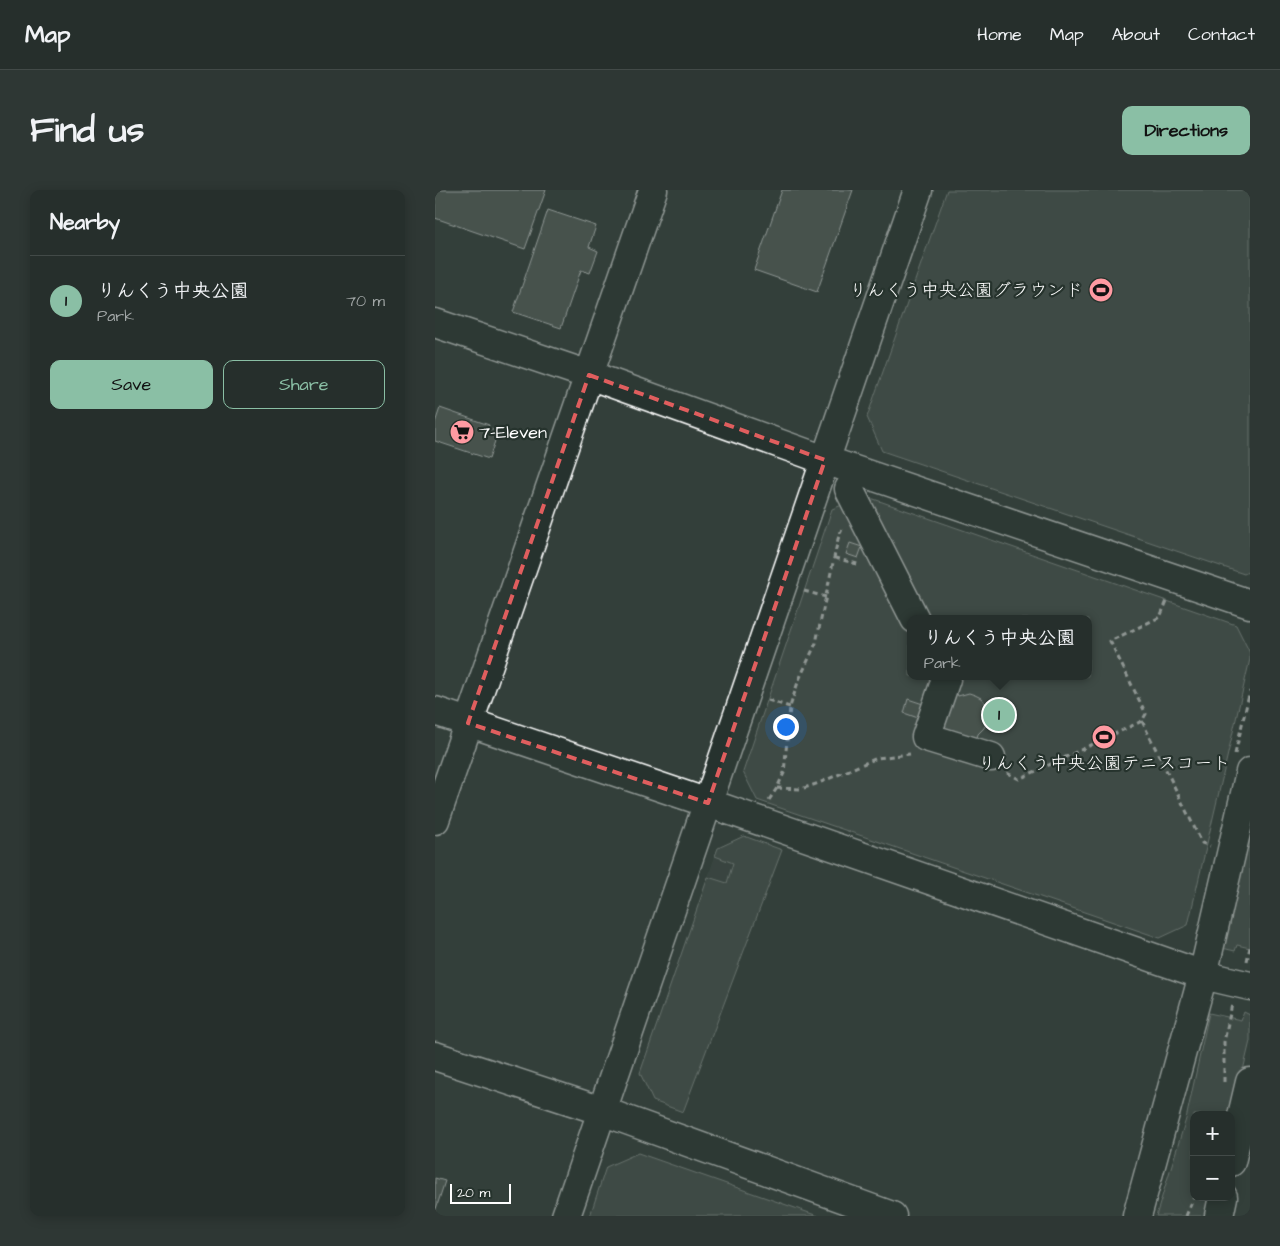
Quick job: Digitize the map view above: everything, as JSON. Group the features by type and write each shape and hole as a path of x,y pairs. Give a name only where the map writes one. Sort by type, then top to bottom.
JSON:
{"street":[{"path":"435,820 653,190"},
{"path":"565,1216 918,190"},
{"path":"435,323 589,375 825,460 1250,604"},
{"path":"854,499 913,615"},
{"path":"946,680 926,737 991,757"},
{"path":"435,711 708,802 1203,975 1242,991"},
{"path":"1137,1216 1203,975 1243,764"},
{"path":"435,1056 602,1111 893,1216"},
{"path":"1231,1156 1237,1084"},
{"path":"1219,1216 1222,1201"}],"path":[{"path":"767,802 777,788 784,773 790,707 798,682 816,643 838,540 854,499"},
{"path":"801,590 826,597"},
{"path":"991,757 997,768 1019,779 1142,721 1146,714 1111,641 1160,617 1168,596"},
{"path":"1243,764 1250,691"},
{"path":"763,698 790,707"},
{"path":"1142,721 1202,843 1213,847"},
{"path":"777,788 801,788 819,783 877,758 913,754 922,746 926,737"},
{"path":"1237,1084 1224,1042 1242,991"},
{"path":"1186,1216 1192,1201"}],"highlighted area":[{"path":"589,375 825,460 708,803 468,723"}],"shaded area":[{"name":"りんくう中央公園グラウンド","path":"947,190 1250,190 1250,571 1244,574 882,451 867,417"},
{"path":"865,496 1236,625 1250,653 1188,925 1160,938 757,800 743,772 832,509"},
{"path":"1250,826 1250,948 1237,945 1235,951 1222,948"},
{"path":"744,836 782,850 683,1112 653,1101 640,1073 708,877 727,883 733,863 715,856 718,848"},
{"path":"715,856 734,863 727,883 708,877"},
{"path":"1244,1012 1250,1015 1250,1041 1233,1111 1190,1111 1190,1201 1212,1201 1209,1216 1156,1216 1186,1119 1209,1013 1241,1020"},
{"path":"638,1153 818,1216 590,1216 606,1167"}],"building":[{"path":"435,190 546,190 525,249 435,218"},
{"path":"782,190 853,190 817,292 754,270"},
{"path":"548,210 596,226 589,247 598,251 590,273 581,270 561,328 513,312"},
{"path":"440,408 489,425 488,428 498,432 489,459 435,441 435,423"},
{"path":"850,543 862,547 858,558 846,554"},
{"path":"953,685 958,696 969,693 981,698 986,704 989,712 988,720 978,734 976,742 936,727"},
{"path":"908,699 923,704 918,718 904,713"},
{"path":"435,1178 445,1181 435,1212"}],"place":[{"name":"りんくう中央公園グラウンド","path":"1101,290"},
{"name":"7-Eleven","path":"462,432"},
{"name":"りんくう中央公園","path":"999,715"},
{"name":"りんくう中央公園テニスコート","path":"1104,737"}]}
